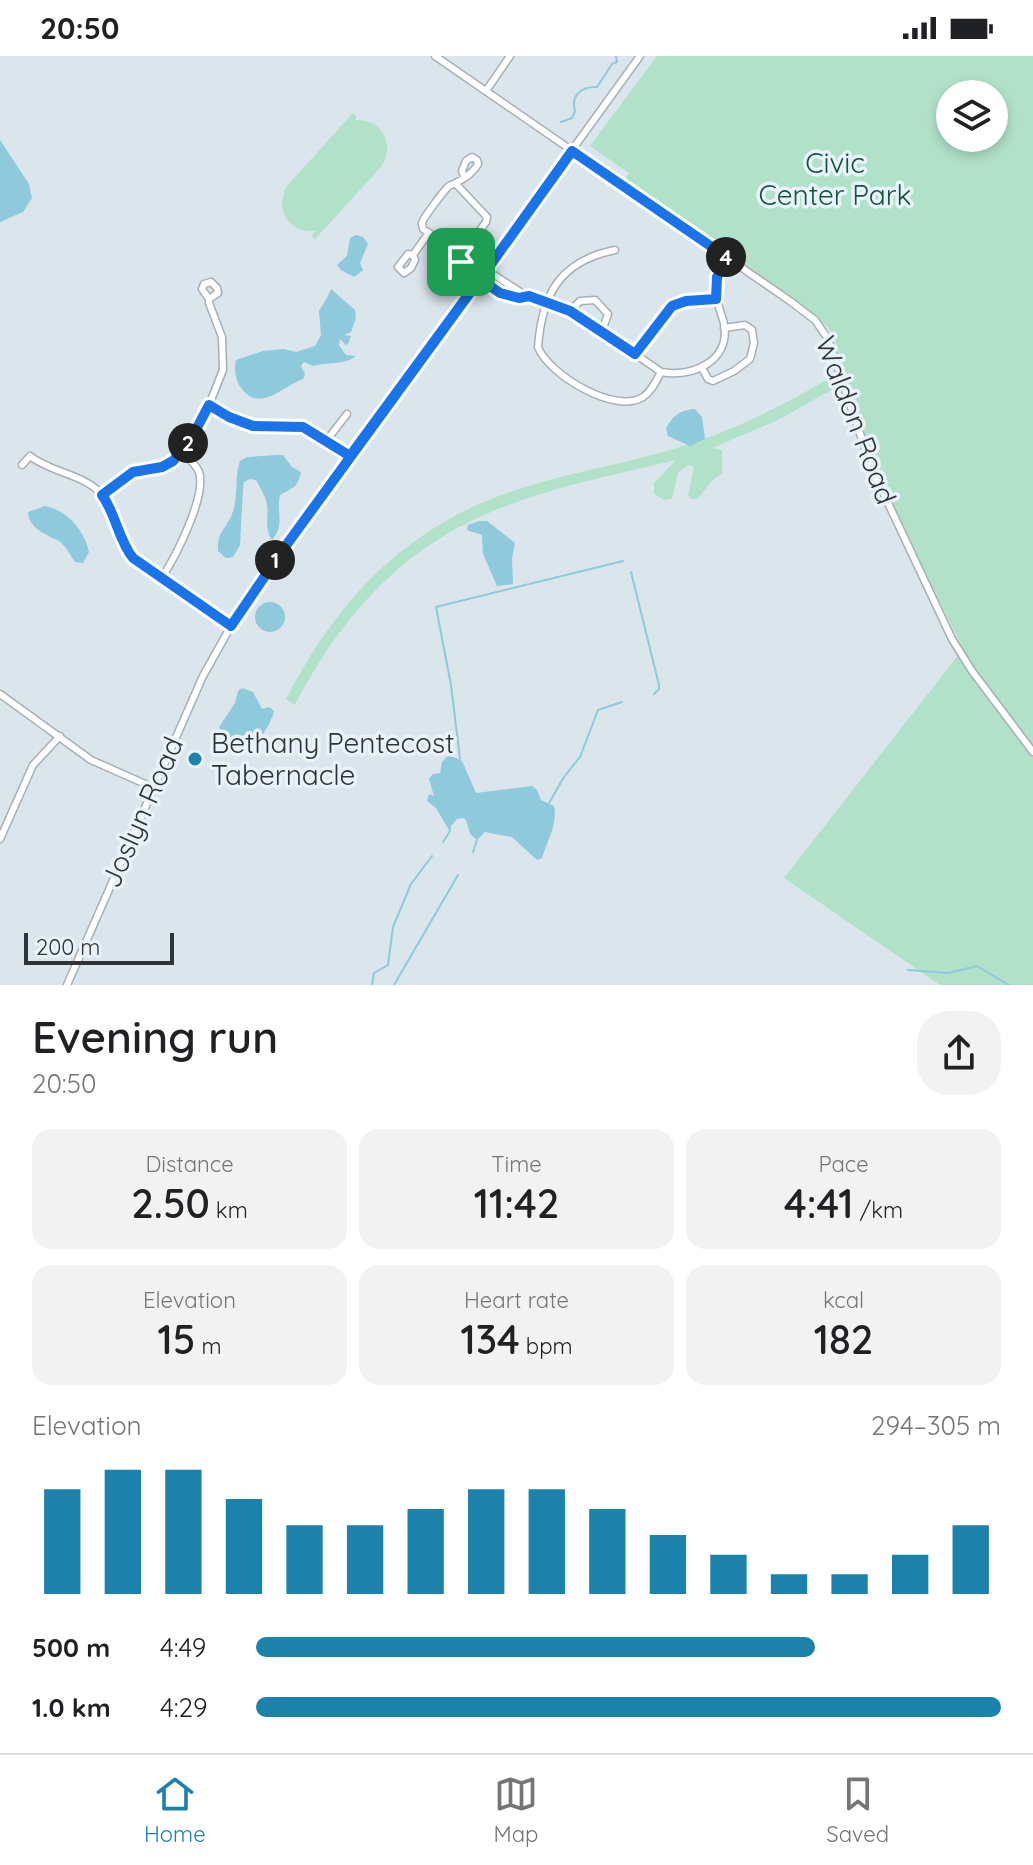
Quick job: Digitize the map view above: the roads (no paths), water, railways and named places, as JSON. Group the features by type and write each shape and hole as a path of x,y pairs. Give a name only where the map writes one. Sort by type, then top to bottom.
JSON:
{"street":[{"name":"Waldon Road","path":"435,56 802,309 824,332 836,357 872,469 940,617 966,662 1033,752"},
{"path":"486,91 510,56"},
{"name":"Joslyn Road","path":"67,985 152,787 203,676 231,626 350,456 640,56"},
{"path":"464,176 457,185 446,189 423,221 423,229 428,234 463,253 525,295 570,311 661,372 684,373 702,368 720,352 724,328 716,299 717,277 728,258"},
{"path":"457,185 487,217 463,253 461,262 500,293 519,298 525,295"},
{"path":"413,255 428,234"},
{"path":"615,250 577,262 563,275 541,321 540,354 548,364 592,393 618,402 642,397 652,389 661,372"},
{"path":"500,293 505,284"},
{"path":"102,495 126,475 162,467 182,452 209,405 224,361 222,337 209,299"},
{"path":"635,354 672,306 686,301 716,299"},
{"path":"570,311 580,301 595,300 608,314 602,331"},
{"path":"702,368 708,379 713,381 750,359 754,343 752,330 745,325 724,328"},
{"path":"209,405 244,424 295,425 311,430 350,456"},
{"path":"327,440 347,414"},
{"path":"161,579 173,559 200,493 199,473 182,452"},
{"path":"22,465 30,456 41,465 89,484 109,505 127,550 140,565 231,626"},
{"path":"0,694 91,760 152,787"},
{"path":"0,839 33,765 60,736"}],"water":[{"path":"0,140 29,184 32,198 23,212 0,222"},
{"path":"356,235 363,237 368,244 360,263 363,270 354,277 337,265 347,256 350,238"},
{"path":"331,289 355,310 356,318 351,332 344,335 351,336 348,344 340,339 339,345 346,355 356,356 342,362 313,366 304,362 301,366 305,374 303,379 272,396 256,399 249,396 236,379 236,360 263,351 284,349 296,352 315,346 321,335 319,311"},
{"path":"695,409 702,417 705,439 690,446 668,436 666,429 674,417"},
{"path":"283,455 292,467 301,472 296,484 280,495 277,533 271,539 265,498 256,480 250,479 244,482 240,545 233,557 226,558 218,551 218,544 234,508 240,461 247,457"},
{"path":"45,506 61,512 79,529 89,552 83,563 75,562 61,543 31,522 28,512"},
{"path":"487,521 515,543 513,584 497,586 483,554 482,535 467,530 468,525"},
{"path":"270,602 276,603 284,611 284,623 276,631 270,632 264,631 256,623 255,617 256,611 264,603"},
{"path":"242,688 253,692 262,709 269,707 274,711 262,735 250,744 223,736 219,727"},
{"path":"449,755 462,761 476,793 532,786 541,800 554,806 553,826 542,858 537,860 512,837 485,832 477,840 470,834 463,818 457,819 449,830 436,808 427,801 429,794 434,796 429,779 433,774 440,773 442,762"}],"waterway":[{"path":"561,122 572,118 576,97 582,90 597,87 612,64 617,62 616,56"},
{"path":"460,759 451,685 436,607 623,561"},
{"path":"631,572 659,685 654,694"},
{"path":"549,803 580,757 598,710 622,702"},
{"path":"443,842 450,831"},
{"path":"473,852 477,840"},
{"path":"372,985 374,973 388,965 393,927 411,884 432,856"},
{"path":"394,985 458,875"},
{"path":"908,970 948,973 977,966 1009,985"}],"place":[{"name":"Bethany Pentecost Tabernacle","path":"195,759"}],"park label":[{"name":"Civic Center Park","path":"835,179"}]}
